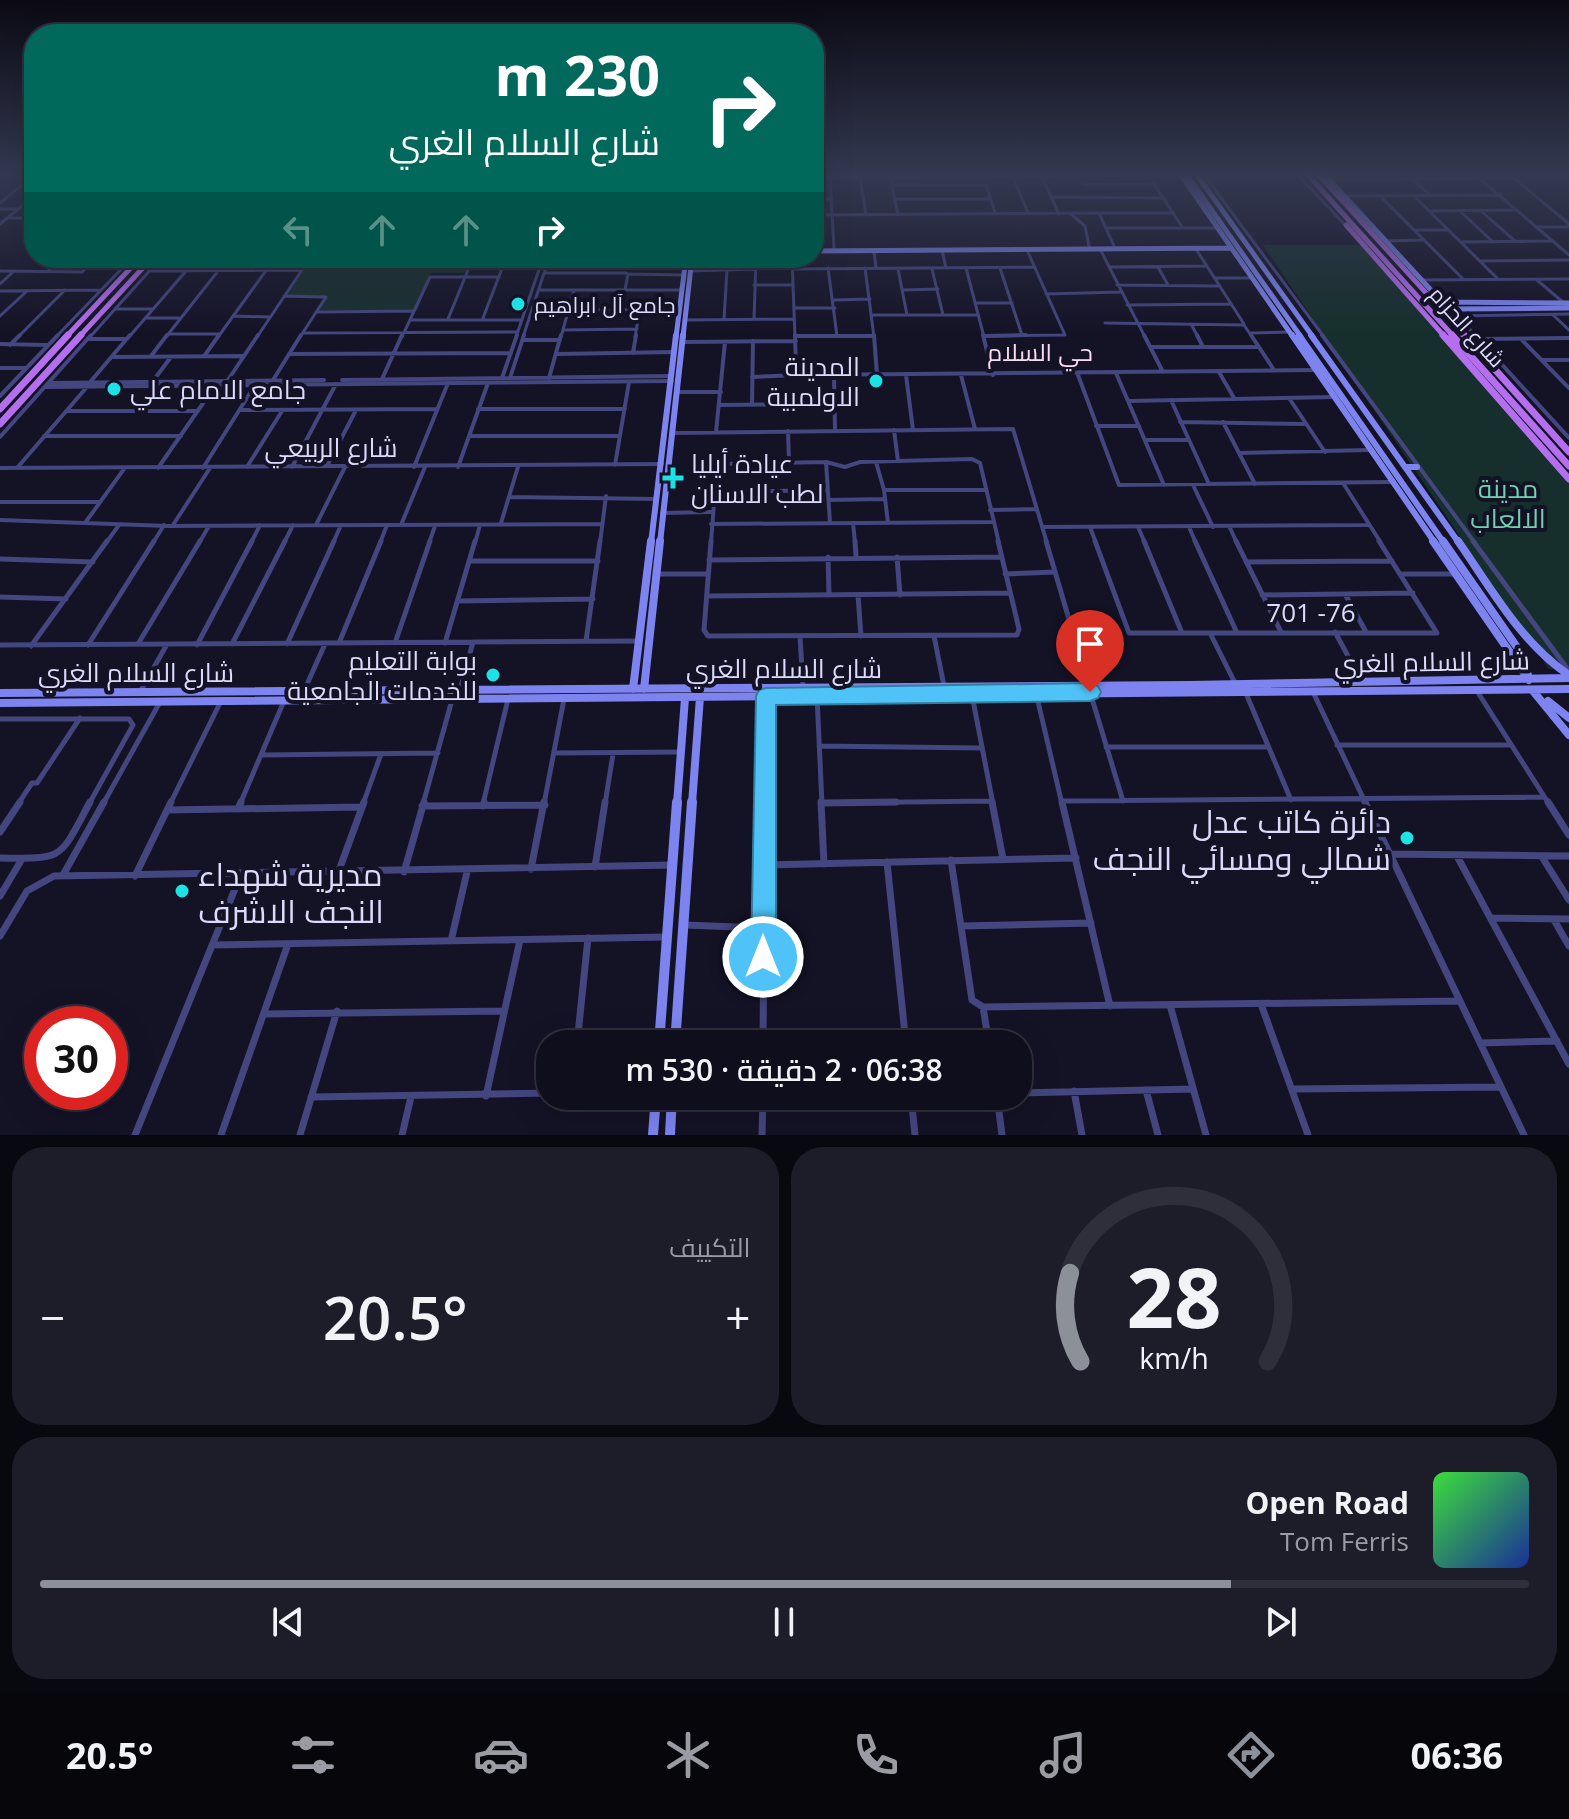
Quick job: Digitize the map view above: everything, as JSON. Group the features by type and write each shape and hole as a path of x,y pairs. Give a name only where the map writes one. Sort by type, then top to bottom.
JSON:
{"main road":[{"path":"1351,228 1569,479"},
{"name":"شارع الحزام","path":"1352,228 1412,290 1569,466"},
{"name":"شارع الحزام","path":"1370,228 1569,452"},
{"path":"1,408 126,268"},
{"path":"0,424 143,268"},
{"path":"1403,281 1418,280"},
{"path":"1412,290 1424,290"},
{"path":"1457,352 1468,352"},
{"path":"1487,360 1497,360"},
{"path":"22,386 36,385"},
{"path":"1512,402 1520,405 1525,402"},
{"path":"1,408 13,403 17,406"},
{"path":"1525,417 1528,414 1537,416"}],"street":[{"path":"833,228 834,248"},
{"path":"1085,228 1089,246"},
{"path":"1114,246 1106,228 1222,231"},
{"path":"1220,228 1291,329 1314,370 1529,680"},
{"path":"1239,228 1569,675"},
{"path":"1479,228 1493,242"},
{"path":"1500,228 1516,242"},
{"path":"1538,228 1569,257"},
{"path":"1414,230 1448,230 1499,280"},
{"path":"1414,230 1464,280"},
{"path":"1222,231 1252,278 1303,340 1519,650 1529,680"},
{"path":"1242,232 1512,617 1546,660 1569,675"},
{"path":"1382,241 1423,240"},
{"path":"1461,242 1553,241"},
{"path":"824,249 1230,246"},
{"path":"824,250 1196,249 1230,246"},
{"path":"1100,249 1163,372"},
{"path":"1196,249 1274,371"},
{"path":"942,250 946,268"},
{"path":"985,336 1065,335 1027,250"},
{"path":"874,251 876,268"},
{"path":"1480,261 1569,257"},
{"path":"1109,267 1206,266"},
{"path":"800,375 796,371 792,269 1035,267"},
{"path":"1158,267 1168,285"},
{"path":"48,272 52,268"},
{"path":"0,271 82,272 86,268"},
{"path":"0,396 124,268"},
{"path":"0,437 152,268"},
{"path":"204,356 268,268"},
{"path":"448,319 469,268"},
{"path":"483,318 502,268"},
{"path":"502,378 539,268"},
{"path":"510,378 546,268"},
{"path":"544,273 628,274 668,268"},
{"path":"644,689 672,378 687,268"},
{"path":"633,689 662,464 672,433 688,268"},
{"path":"711,268 755,269 754,319"},
{"path":"828,268 837,336"},
{"path":"865,268 873,315 877,375"},
{"path":"966,268 993,375"},
{"path":"1000,268 1022,335"},
{"path":"898,269 907,315"},
{"path":"932,269 943,315"},
{"path":"149,271 302,270"},
{"path":"228,381 302,270"},
{"path":"724,319 727,270"},
{"path":"17,468 186,271"},
{"path":"150,357 218,271"},
{"path":"0,284 14,272"},
{"path":"625,290 628,274"},
{"path":"382,379 430,277 499,277"},
{"path":"1214,278 1252,278"},
{"path":"1537,279 1568,307"},
{"path":"1418,280 1569,279"},
{"path":"1418,280 1442,302"},
{"path":"754,285 793,285"},
{"path":"1117,285 1219,286"},
{"path":"903,290 938,289"},
{"path":"10,345 65,290"},
{"path":"0,291 101,290"},
{"path":"539,290 682,290"},
{"path":"549,378 574,290"},
{"path":"0,316 27,291"},
{"path":"1046,294 1120,292"},
{"path":"272,381 326,297 284,296"},
{"path":"1431,298 1464,306 1553,314 1568,307"},
{"path":"834,300 870,299"},
{"path":"975,303 1012,303"},
{"path":"1127,305 1231,304"},
{"path":"1449,318 1450,311 1464,306 1568,307"},
{"path":"1568,307 1458,315 1569,438"},
{"path":"794,308 835,308"},
{"path":"115,309 154,309"},
{"path":"633,353 640,309"},
{"path":"569,310 680,309"},
{"path":"316,312 414,311"},
{"path":"1553,314 1569,330"},
{"path":"873,315 978,315"},
{"path":"233,316 270,317"},
{"path":"145,318 180,318"},
{"path":"685,320 794,319"},
{"path":"410,320 522,320"},
{"path":"1105,323 1244,325"},
{"path":"1191,324 1203,347"},
{"path":"1249,333 1302,329 1306,326"},
{"path":"563,330 637,329"},
{"path":"303,333 518,332"},
{"path":"168,334 220,334"},
{"path":"682,342 875,336"},
{"path":"1303,340 1309,338 1317,341"},
{"path":"1478,339 1569,338"},
{"path":"88,339 128,339"},
{"path":"1521,339 1568,387"},
{"path":"523,340 560,340"},
{"path":"716,432 725,341"},
{"path":"752,405 753,341"},
{"path":"0,344 48,345"},
{"path":"1150,347 1259,347"},
{"path":"557,354 675,352"},
{"path":"289,354 511,353"},
{"path":"113,357 244,356"},
{"path":"153,382 172,357"},
{"path":"1542,360 1569,360"},
{"path":"57,361 68,361"},
{"path":"0,368 26,368"},
{"path":"752,377 1314,370"},
{"path":"1219,372 1234,398"},
{"path":"1116,373 1164,485"},
{"path":"834,375 835,430"},
{"path":"906,375 913,430"},
{"path":"961,375 975,429"},
{"path":"1078,375 1119,485 1391,482"},
{"path":"47,385 672,378"},
{"path":"89,384 215,386 629,382 672,378"},
{"path":"615,465 629,382"},
{"path":"292,467 337,383"},
{"path":"414,467 448,383"},
{"path":"458,467 488,383"},
{"path":"202,468 255,385"},
{"path":"158,468 215,386"},
{"path":"677,392 721,392"},
{"path":"1128,401 1333,397"},
{"path":"1289,398 1325,452"},
{"path":"1171,400 1209,484"},
{"path":"719,405 835,404"},
{"path":"240,410 355,412 437,409"},
{"path":"478,409 625,409"},
{"path":"247,468 282,410"},
{"path":"66,411 198,411"},
{"path":"327,466 355,412"},
{"path":"1180,422 1306,424"},
{"path":"1223,422 1255,484"},
{"path":"1095,426 1139,426"},
{"path":"672,433 1009,428 1015,432 1123,801"},
{"path":"893,430 898,461"},
{"path":"788,431 789,462"},
{"path":"44,436 181,436"},
{"path":"469,436 620,436"},
{"path":"1145,440 1188,439"},
{"path":"1239,453 1369,450"},
{"path":"977,460 1019,629 1017,635 708,636 704,630 712,492 717,464 826,462 845,467 876,462 977,460"},
{"path":"826,462 830,523"},
{"path":"876,462 884,490 888,523"},
{"name":"شارع الربيعي","path":"0,468 662,464"},
{"path":"316,525 345,467"},
{"path":"401,525 425,467"},
{"path":"501,523 518,467"},
{"path":"1381,467 1391,467"},
{"path":"1405,467 1417,467"},
{"path":"84,523 125,468"},
{"path":"173,526 210,468"},
{"path":"1343,483 1413,593"},
{"path":"1193,485 1213,527"},
{"path":"712,492 828,490"},
{"path":"884,490 985,490"},
{"path":"586,641 606,496"},
{"path":"509,497 657,499"},
{"path":"829,500 885,499"},
{"path":"0,502 100,502"},
{"path":"990,510 1037,509"},
{"path":"662,513 711,512"},
{"path":"0,520 173,526 602,524"},
{"path":"711,524 992,522"},
{"path":"853,523 856,557"},
{"path":"31,646 120,524"},
{"path":"445,643 480,524"},
{"path":"88,645 164,525"},
{"path":"197,645 260,525"},
{"path":"232,644 293,525"},
{"path":"287,644 341,525"},
{"path":"339,643 387,525"},
{"path":"1042,527 1369,525"},
{"path":"137,645 209,526"},
{"path":"395,643 435,526"},
{"path":"1229,526 1281,632"},
{"name":"701 -76","path":"1090,527 1129,633 1435,634 1437,631 1413,593"},
{"path":"1138,527 1182,633"},
{"path":"1189,527 1237,633"},
{"path":"828,557 829,595"},
{"path":"897,557 900,595"},
{"path":"709,560 1000,557"},
{"path":"0,559 93,562"},
{"path":"469,561 598,561"},
{"path":"1246,562 1392,561"},
{"path":"1005,574 1055,572"},
{"path":"655,574 708,574"},
{"path":"1401,574 1454,574"},
{"path":"706,596 1010,593"},
{"path":"1262,595 1413,593"},
{"path":"1345,594 1366,632"},
{"path":"858,595 861,636"},
{"path":"0,597 66,599"},
{"path":"459,601 593,599"},
{"path":"1496,617 1507,622 1512,617"},
{"path":"1335,632 1362,683"},
{"path":"1210,633 1235,684"},
{"path":"800,636 803,687"},
{"path":"934,636 944,686"},
{"path":"0,645 640,641"},
{"path":"460,690 473,642"},
{"path":"304,692 325,644"},
{"path":"140,692 167,645"},
{"name":"شارع السلام الغري","path":"0,693 460,690 508,699 564,699 817,696 944,686 1313,691 1529,680 1569,675"},
{"name":"شارع السلام الغري","path":"1191,689 1235,684 1362,683 1477,691 1569,689"},
{"name":"شارع السلام الغري","path":"0,703 452,699 477,695 633,689 803,687 972,694 1089,688"},
{"path":"1245,691 1291,800"},
{"path":"1313,691 1524,1135"},
{"path":"1477,691 1569,835"},
{"path":"1533,691 1564,715 1569,735"},
{"path":"112,702 117,692"},
{"path":"1036,693 1110,1006"},
{"path":"972,694 1003,859"},
{"path":"763,1030 766,696"},
{"path":"817,696 824,864"},
{"path":"676,1030 700,697"},
{"path":"660,1030 685,698"},
{"path":"404,872 452,699"},
{"path":"483,806 508,699"},
{"path":"531,869 556,753 564,699"},
{"path":"135,876 221,701"},
{"path":"238,809 284,701"},
{"path":"63,876 160,702"},
{"path":"0,832 80,718"},
{"path":"0,725 2,719 80,718 129,719 133,725 67,846 47,859 0,858"},
{"path":"1337,745 1510,745"},
{"path":"819,746 981,748"},
{"path":"1106,747 1268,747"},
{"path":"556,753 680,752"},
{"path":"262,755 438,753"},
{"path":"338,873 381,754"},
{"path":"595,867 613,754"},
{"path":"1063,801 1544,797"},
{"path":"821,803 992,801"},
{"path":"422,806 545,805"},
{"path":"167,810 361,807"},
{"path":"1389,854 1569,856"},
{"path":"1457,856 1569,1064"},
{"path":"1542,856 1569,900"},
{"path":"764,865 1076,858"},
{"path":"0,896 23,859"},
{"path":"951,860 972,1000 983,1007 1459,1001"},
{"path":"887,862 905,1030"},
{"path":"0,936 32,887 48,878 63,876 673,865"},
{"path":"451,941 467,871"},
{"path":"135,1135 241,874"},
{"path":"1491,918 1569,919"},
{"path":"1553,919 1569,946"},
{"path":"961,926 1091,923"},
{"path":"684,925 763,928"},
{"path":"212,945 668,937"},
{"path":"578,1030 588,938"},
{"path":"486,1096 520,940"},
{"path":"221,1135 288,944"},
{"path":"1261,1004 1308,1135"},
{"path":"1170,1005 1206,1135"},
{"path":"983,1007 987,1030"},
{"path":"300,1135 337,1011"},
{"path":"264,1014 503,1011"},
{"path":"660,1021 676,1022"},
{"path":"1480,1043 1557,1041"},
{"path":"1292,1089 1501,1087"},
{"path":"1032,1092 1193,1089"},
{"path":"1146,1090 1158,1135"},
{"path":"1074,1091 1082,1135"},
{"path":"311,1097 536,1094"},
{"path":"402,1135 411,1097"},
{"path":"653,1135 655,1110"},
{"path":"670,1135 671,1110"},
{"path":"762,1135 763,1110"},
{"path":"912,1110 915,1135"},
{"path":"999,1110 1002,1135"}],"green space":[{"name":"مدينة الالعاب","path":"1263,245 1361,245 1569,482 1569,669 1549,669"},
{"path":"303,268 468,268 466,273 431,273 417,310 318,310 326,298 284,296"}],"place":[{"name":"جامع آل ابراهيم","path":"518,304"},
{"name":"المدينة الاولمبية","path":"876,381"},
{"name":"جامع الامام علي","path":"114,389"},
{"name":"عيادة أيليا لطب الاسنان","path":"673,478"},
{"name":"بوابة التعليم للخدمات الجامعية","path":"493,675"},
{"name":"دائرة كاتب عدل شمالي ومسائي النجف","path":"1407,838"},
{"name":"مديرية شهداء النجف الاشرف","path":"182,891"}],"district":[{"name":"حي السلام","path":"1040,351"}],"route":[{"path":"763,957 766,696 1090,692"}]}
